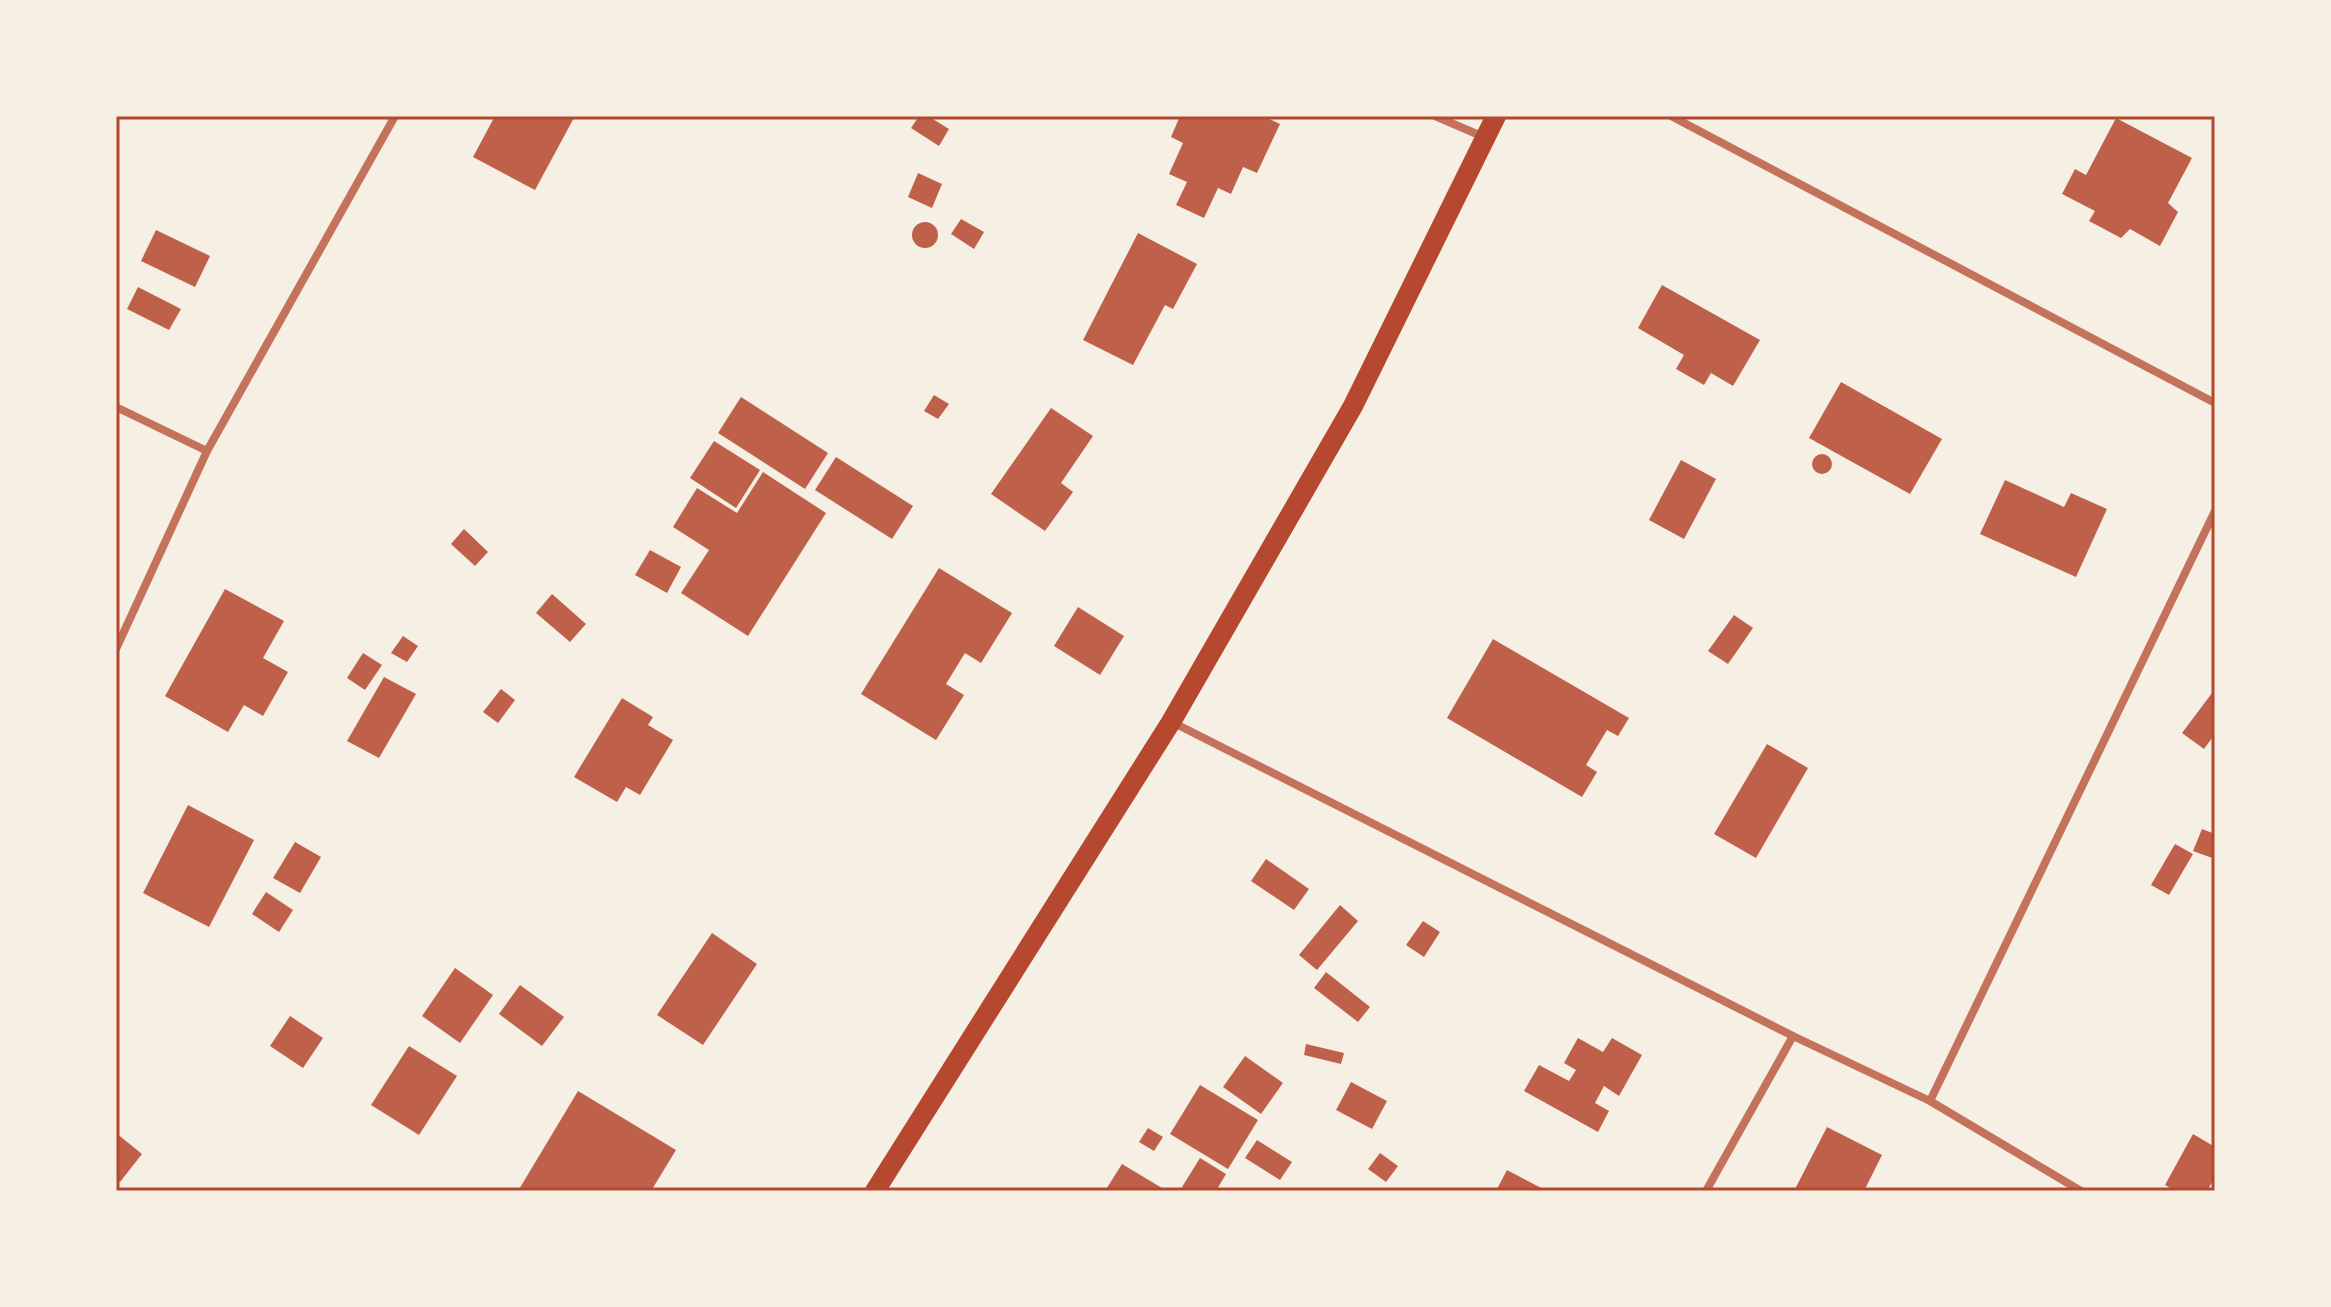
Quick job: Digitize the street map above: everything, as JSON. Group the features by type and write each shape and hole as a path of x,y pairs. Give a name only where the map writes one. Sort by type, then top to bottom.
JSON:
{"main road":[{"path":"875,1191 1171,722 1353,406 1496,116"}],"street":[{"path":"116,649 207,451 395,116"},
{"path":"1435,116 1486,138"},
{"path":"1671,116 2215,403"},
{"path":"116,407 207,451"},
{"path":"1930,1101 2215,511"},
{"path":"1171,722 1793,1036 1930,1101 2081,1191"},
{"path":"1706,1191 1793,1036"}],"building":[{"path":"495,116 575,116 535,190 473,157"},
{"path":"919,116 928,116 949,129 939,146 911,128"},
{"path":"1180,116 1263,116 1280,124 1257,173 1243,167 1231,194 1218,188 1204,218 1176,205 1187,182 1169,174 1183,143 1171,137"},
{"path":"2116,118 2192,158 2168,203 2178,212 2160,246 2130,229 2121,238 2089,221 2095,211 2062,194 2075,169 2086,175"},
{"path":"918,173 942,184 932,208 908,197"},
{"path":"961,219 984,232 974,249 951,234"},
{"path":"925,222 934,226 938,235 934,244 925,248 916,244 912,235 916,226"},
{"path":"156,230 210,256 195,287 141,261"},
{"path":"1138,233 1197,264 1173,309 1165,305 1133,365 1083,340"},
{"path":"1662,285 1760,340 1733,386 1711,373 1704,385 1676,369 1684,355 1638,328"},
{"path":"138,287 181,309 169,330 127,309"},
{"path":"1841,382 1942,439 1910,494 1809,438"},
{"path":"934,395 949,404 938,419 924,411"},
{"path":"741,397 828,453 805,489 718,433"},
{"path":"1051,408 1093,436 1061,483 1073,492 1045,531 991,494"},
{"path":"714,441 760,470 736,508 690,478"},
{"path":"1822,454 1829,457 1832,464 1829,471 1822,474 1815,471 1812,464 1815,457"},
{"path":"836,457 913,506 892,539 815,490"},
{"path":"1681,460 1716,479 1684,539 1649,520"},
{"path":"763,472 826,513 748,636 681,593 709,550 673,527 697,488 737,513"},
{"path":"2005,480 2064,507 2071,493 2107,509 2076,577 1980,534"},
{"path":"464,529 488,552 475,566 451,544"},
{"path":"650,550 681,567 667,593 635,575"},
{"path":"939,568 1012,613 981,663 965,653 946,684 964,695 936,740 861,694"},
{"path":"225,589 284,621 263,658 288,672 263,716 244,705 228,732 165,696"},
{"path":"552,594 586,624 570,642 536,613"},
{"path":"1078,607 1124,636 1100,675 1054,646"},
{"path":"1734,615 1753,628 1728,664 1708,651"},
{"path":"403,636 418,646 407,662 391,653"},
{"path":"1493,639 1629,718 1618,736 1607,730 1586,765 1597,772 1582,797 1447,718"},
{"path":"363,653 382,665 365,690 347,678"},
{"path":"384,677 416,694 379,758 347,741"},
{"path":"501,689 515,700 498,723 483,712"},
{"path":"2215,689 2215,734 2204,749 2182,733"},
{"path":"622,698 653,717 648,725 673,740 640,795 626,787 617,802 574,777"},
{"path":"1767,744 1808,768 1756,858 1714,834"},
{"path":"188,805 254,840 209,927 143,893"},
{"path":"2202,829 2215,834 2215,859 2193,851"},
{"path":"295,842 321,857 300,893 273,878"},
{"path":"2175,844 2193,854 2169,895 2151,885"},
{"path":"1266,859 1309,889 1294,910 1251,881"},
{"path":"266,892 293,910 279,932 252,914"},
{"path":"1340,905 1358,921 1317,970 1299,955"},
{"path":"1423,921 1440,932 1424,957 1406,945"},
{"path":"712,933 757,964 703,1045 657,1015"},
{"path":"455,968 493,995 460,1043 422,1016"},
{"path":"1326,972 1370,1007 1358,1022 1314,988"},
{"path":"520,985 564,1017 542,1046 499,1014"},
{"path":"290,1016 323,1038 303,1068 270,1046"},
{"path":"1578,1038 1603,1052 1612,1038 1642,1055 1619,1096 1604,1086 1595,1103 1609,1111 1598,1132 1524,1091 1539,1065 1569,1081 1576,1070 1564,1063"},
{"path":"1306,1044 1344,1053 1341,1064 1304,1055"},
{"path":"409,1046 457,1076 419,1135 371,1105"},
{"path":"1245,1056 1283,1083 1261,1114 1223,1087"},
{"path":"1351,1082 1387,1101 1372,1129 1336,1110"},
{"path":"1200,1085 1258,1120 1228,1169 1170,1134"},
{"path":"578,1091 676,1150 651,1191 518,1191"},
{"path":"1827,1127 1882,1155 1864,1191 1794,1191"},
{"path":"1148,1128 1163,1137 1154,1151 1139,1142"},
{"path":"116,1133 142,1154 120,1182 116,1179"},
{"path":"2193,1134 2215,1147 2215,1177 2207,1191 2176,1191 2165,1185"},
{"path":"1257,1140 1292,1162 1280,1180 1245,1158"},
{"path":"1380,1153 1398,1166 1386,1182 1368,1169"},
{"path":"1200,1158 1226,1174 1216,1191 1189,1191 1182,1187"},
{"path":"1122,1164 1167,1191 1105,1191"},
{"path":"1507,1170 1547,1191 1496,1191"}]}
